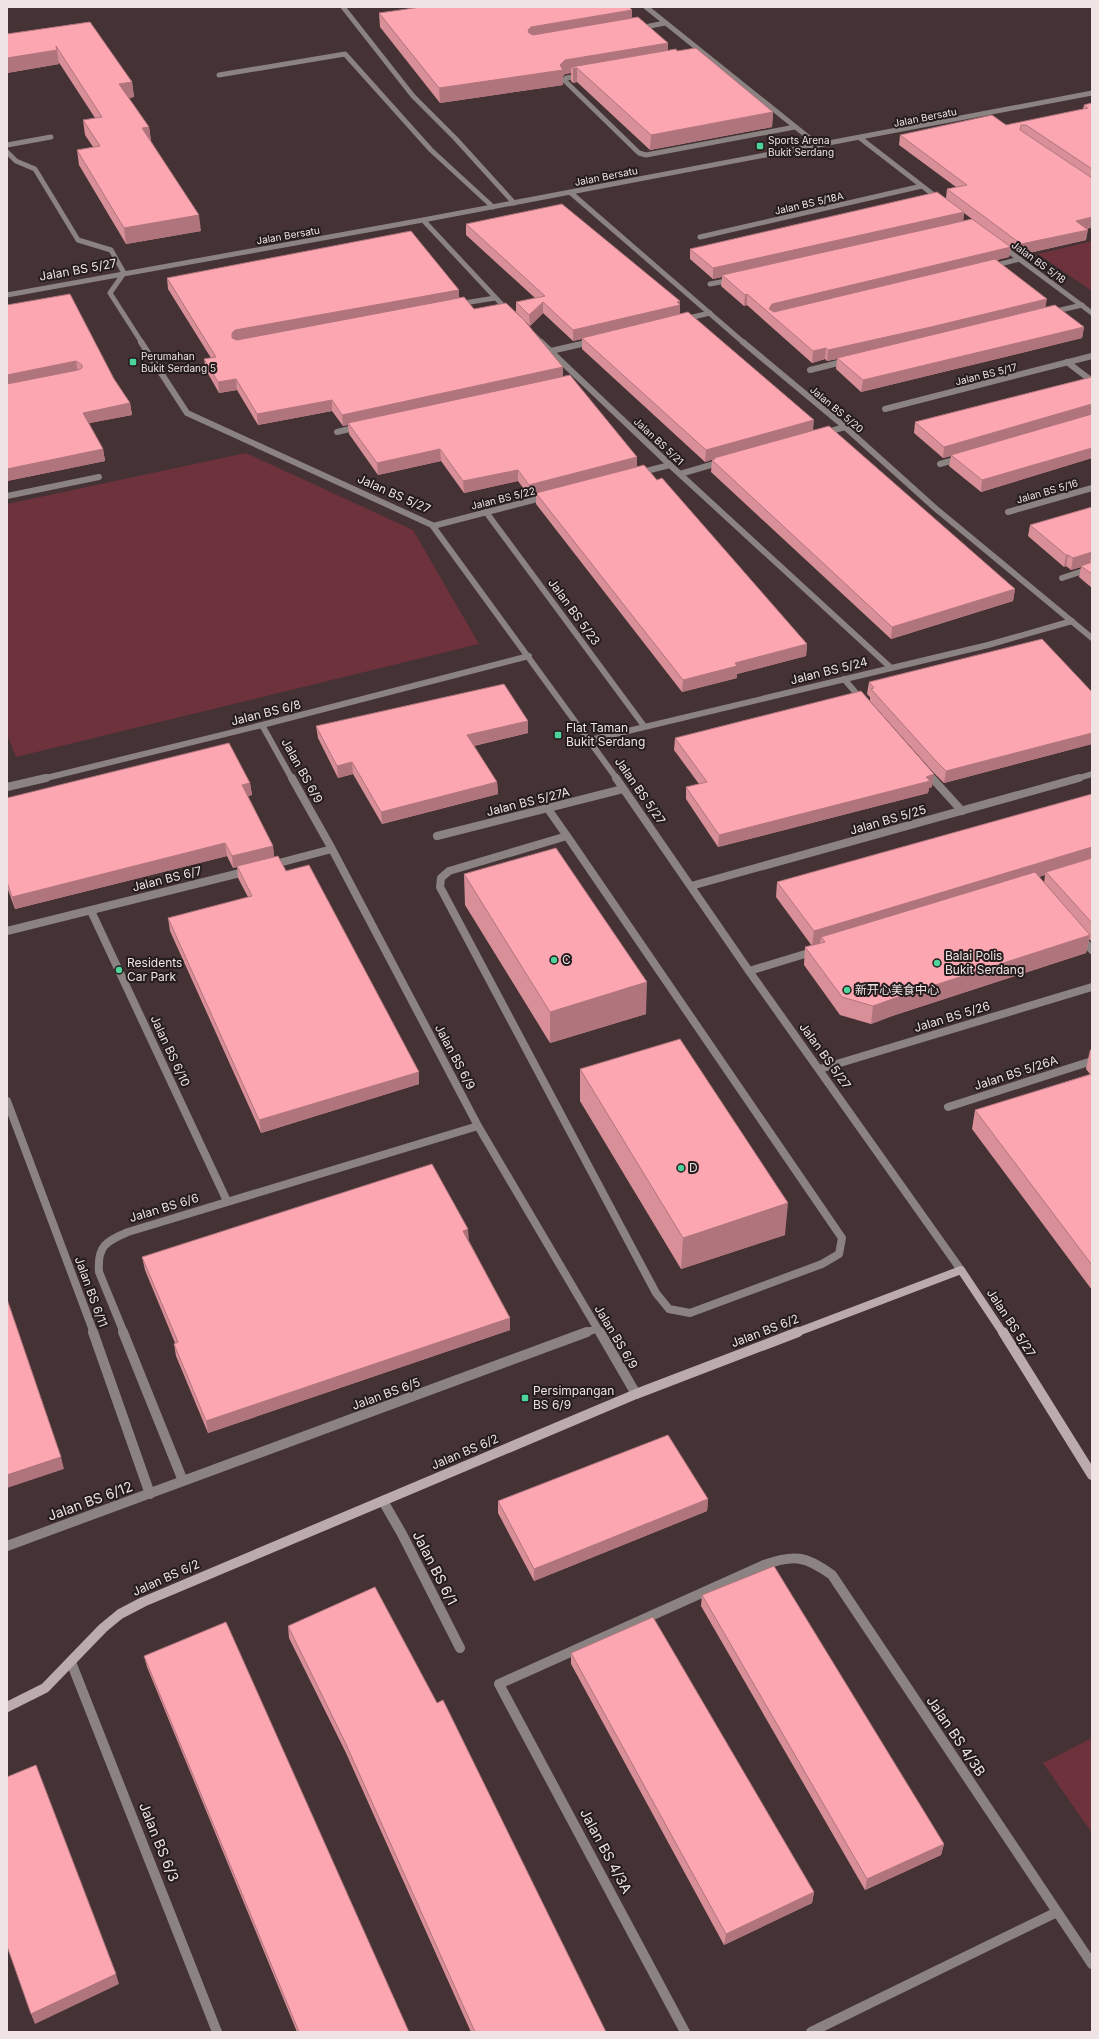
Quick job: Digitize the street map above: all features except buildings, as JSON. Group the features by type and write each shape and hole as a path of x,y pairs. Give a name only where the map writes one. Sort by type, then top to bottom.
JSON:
{"street":[{"path":"345,7 413,96 455,138 514,203"},
{"path":"646,7 818,145"},
{"path":"632,29 665,23"},
{"path":"640,28 646,33"},
{"path":"218,75 345,54 431,150 493,207"},
{"path":"697,56 704,55"},
{"path":"589,74 566,78 564,80 639,153 646,155 795,127"},
{"name":"Jalan Bersatu","path":"124,273 571,193 1092,93"},
{"path":"7,145 51,137"},
{"path":"860,138 947,205"},
{"path":"7,152 16,161 35,169 78,240 111,250 124,273"},
{"name":"Jalan BS 5/18A","path":"700,236 922,186"},
{"name":"Jalan BS 5/20","path":"571,193 845,427 935,508 1092,638"},
{"path":"424,220 494,298 517,319"},
{"name":"Jalan BS 5/18","path":"996,242 1092,313"},
{"path":"989,267 1020,260"},
{"name":"Jalan BS 5/27","path":"7,295 124,273"},
{"name":"Jalan BS 5/27","path":"124,273 110,293 187,413 433,526 590,740 749,971 820,1069 961,1270 1017,1354 1092,1475"},
{"path":"710,284 741,277"},
{"path":"448,306 494,298"},
{"path":"1043,314 1082,305"},
{"path":"680,320 710,313"},
{"name":"Jalan BS 5/21","path":"529,330 670,465 890,667"},
{"path":"552,351 597,340"},
{"name":"Jalan BS 5/17","path":"885,409 1092,356"},
{"path":"810,370 857,359"},
{"path":"1068,362 1092,381"},
{"path":"572,381 580,379"},
{"path":"337,432 368,425"},
{"path":"815,435 845,427"},
{"path":"940,464 971,456"},
{"path":"680,474 725,461"},
{"path":"632,475 670,465"},
{"path":"7,496 99,477"},
{"name":"Jalan BS 5/16","path":"1008,512 1092,488"},
{"name":"Jalan BS 5/22","path":"433,526 555,494"},
{"name":"Jalan BS 5/23","path":"486,512 644,726"},
{"path":"1062,578 1092,568"},
{"name":"Jalan BS 5/24","path":"590,740 890,667 988,645 1072,621"},
{"name":"Jalan BS 6/8","path":"7,788 262,725 529,656"},
{"path":"844,679 870,708"},
{"name":"Jalan BS 6/9","path":"262,725 332,850 478,1126 596,1329 636,1394"},
{"path":"921,765 962,811"},
{"name":"Jalan BS 5/25","path":"691,886 1092,774"},
{"name":"Jalan BS 5/27A","path":"437,836 623,789"},
{"path":"548,808 842,1238 839,1254 822,1264 690,1313 669,1309 656,1293 440,887 442,878 449,871 567,836"},
{"name":"Jalan BS 6/7","path":"7,931 332,850"},
{"name":"Jalan BS 6/10","path":"91,911 227,1201"},
{"path":"1077,933 1092,950"},
{"path":"749,971 824,948"},
{"name":"Jalan BS 5/26","path":"820,1069 1092,988"},
{"name":"Jalan BS 5/26A","path":"948,1107 1092,1061"},
{"name":"Jalan BS 6/11","path":"7,1100 97,1342 150,1494"},
{"name":"Jalan BS 6/6","path":"183,1481 99,1272 97,1258 102,1246 114,1238 227,1201 478,1126"},
{"name":"Jalan BS 6/2","path":"7,1707 45,1688 72,1662 103,1628 120,1614 181,1585 636,1394 961,1270"},
{"name":"Jalan BS 6/5","path":"183,1481 596,1329"},
{"name":"Jalan BS 6/12","path":"7,1546 183,1481"},
{"name":"Jalan BS 6/1","path":"383,1501 402,1534 460,1648"},
{"name":"Jalan BS 4/3A","path":"685,2032 499,1684 779,1559 796,1556 814,1562 832,1575"},
{"name":"Jalan BS 4/3B","path":"832,1575 1092,1964"},
{"name":"Jalan BS 6/3","path":"72,1662 217,2032"},
{"path":"811,2032 1057,1912"}],"shaded area":[{"path":"1092,241 1092,291 1038,254"},
{"path":"246,453 413,530 479,644 16,757 7,734 7,504"},
{"path":"1092,1738 1092,1833 1043,1763"}],"place":[{"name":"Sports Arena Bukit Serdang","path":"760,146"},
{"name":"Perumahan Bukit Serdang 5","path":"133,362"},
{"name":"Flat Taman Bukit Serdang","path":"558,735"},
{"name":"C","path":"554,960"},
{"name":"Balai Polis Bukit Serdang","path":"937,963"},
{"name":"Residents Car Park","path":"119,970"},
{"name":"新开心美食中心","path":"847,990"},
{"name":"D","path":"681,1168"},
{"name":"Persimpangan BS 6/9","path":"525,1398"}]}
